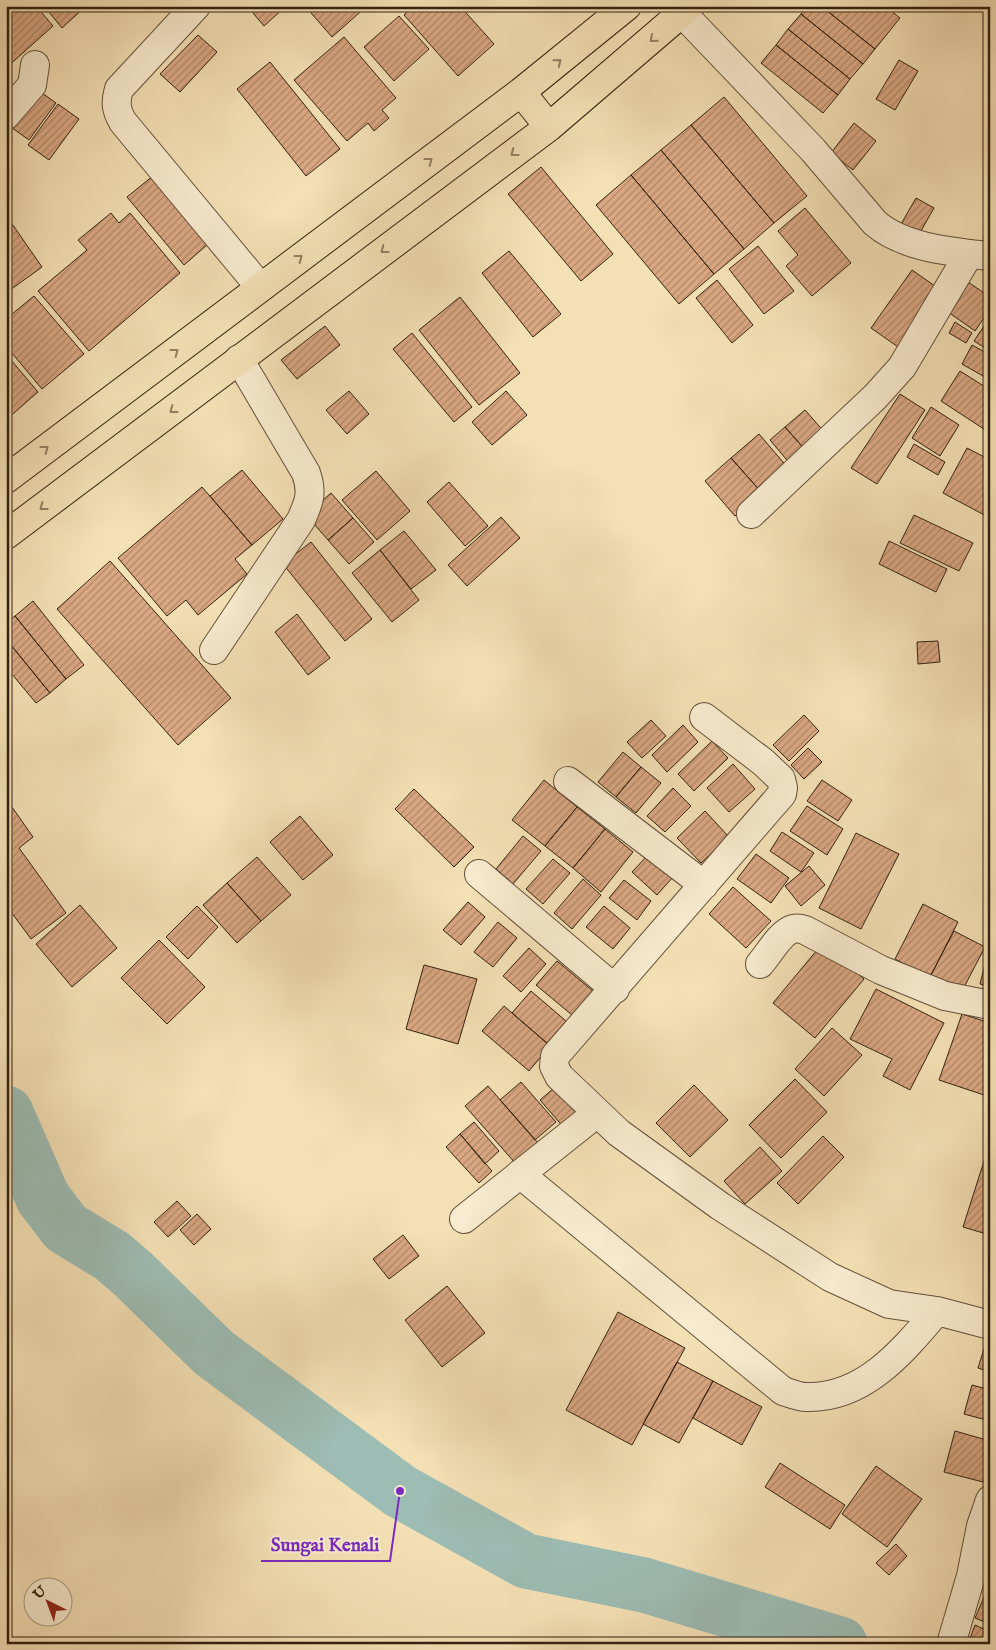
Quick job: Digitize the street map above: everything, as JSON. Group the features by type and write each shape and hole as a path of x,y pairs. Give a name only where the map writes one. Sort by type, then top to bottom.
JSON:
{"main road":[{"path":"6,479 520,92 627,6"},
{"path":"6,535 549,127 686,10"},
{"path":"520,92 549,127"}],"street":[{"path":"196,6 119,89 116,101 117,112 123,122 260,288"},
{"path":"686,10 883,230 907,242 979,255 902,367 875,398 751,514"},
{"path":"6,115 32,85 35,65"},
{"path":"214,650 301,520 309,503 310,494 310,484 306,473 239,359"},
{"path":"704,716 763,762 781,779 782,794 555,1056 554,1066 559,1076 619,1134 720,1206 830,1277 889,1304 937,1311 990,1325"},
{"path":"568,781 704,885"},
{"path":"479,874 614,989"},
{"path":"760,964 783,935 793,929 805,930 881,970 945,996 990,1005"},
{"path":"464,1219 597,1113"},
{"path":"520,1174 783,1391 804,1397 821,1396 837,1393 857,1385 875,1375 900,1354 937,1311"},
{"path":"951,1644 971,1576 981,1526 990,1500"}],"building":[{"path":"13,6 36,6 53,26 6,68 6,12"},
{"path":"44,6 86,6 62,28"},
{"path":"247,6 286,6 264,26"},
{"path":"305,6 367,6 332,37"},
{"path":"413,6 460,6 494,44 458,76 404,15"},
{"path":"807,6 821,6 875,49 863,64 801,14"},
{"path":"821,6 885,6 900,18 875,49"},
{"path":"801,14 863,64 850,79 788,29"},
{"path":"399,16 429,49 394,81 364,47"},
{"path":"788,29 850,79 838,95 776,45"},
{"path":"198,35 217,52 180,92 160,74"},
{"path":"344,37 396,98 382,110 389,118 374,131 368,123 347,141 294,80"},
{"path":"776,45 838,95 823,113 761,63"},
{"path":"899,60 918,71 895,110 876,99"},
{"path":"270,62 340,149 306,176 237,89"},
{"path":"6,78 13,86 6,92"},
{"path":"35,88 56,103 29,140 8,125"},
{"path":"724,97 807,196 774,223 691,125"},
{"path":"58,104 79,119 49,160 28,145"},
{"path":"854,123 876,141 853,170 831,153"},
{"path":"691,125 774,223 744,249 661,150"},
{"path":"661,150 744,249 714,274 631,175"},
{"path":"541,167 613,254 581,281 508,194"},
{"path":"159,171 215,238 184,265 127,197"},
{"path":"631,175 714,274 679,304 596,205"},
{"path":"916,198 934,208 918,236 900,226"},
{"path":"805,208 851,263 812,296 786,266 798,255 778,231"},
{"path":"111,213 119,223 130,213 180,273 89,351 38,291 87,250 78,240"},
{"path":"8,218 42,267 6,293 6,219"},
{"path":"758,246 794,291 764,314 729,269"},
{"path":"509,251 561,314 533,337 482,273"},
{"path":"912,270 942,291 901,349 871,328"},
{"path":"717,280 753,325 732,343 696,298"},
{"path":"968,282 990,297 990,309 975,331 948,312"},
{"path":"34,296 84,354 42,389 6,346 6,319"},
{"path":"460,297 520,373 479,405 419,330"},
{"path":"990,317 990,351 974,341"},
{"path":"955,322 972,333 966,343 949,333"},
{"path":"325,326 340,345 297,379 281,360"},
{"path":"412,333 472,407 454,422 393,349"},
{"path":"972,345 990,355 990,380 962,364"},
{"path":"6,354 38,392 6,420"},
{"path":"960,371 990,390 990,426 987,431 941,401"},
{"path":"349,391 369,414 347,434 326,410"},
{"path":"506,391 527,415 492,445 472,422"},
{"path":"900,394 925,410 877,484 851,468"},
{"path":"931,407 959,425 940,456 912,438"},
{"path":"805,410 827,435 807,452 785,427"},
{"path":"785,427 807,452 791,465 770,440"},
{"path":"759,434 789,469 762,493 731,458"},
{"path":"914,444 945,462 938,475 907,457"},
{"path":"967,448 990,460 990,518 943,493"},
{"path":"731,458 762,493 735,516 705,481"},
{"path":"242,470 283,519 252,545 210,496"},
{"path":"376,471 410,511 377,540 342,500"},
{"path":"449,482 488,526 465,546 427,502"},
{"path":"202,487 252,545 235,559 247,574 198,615 186,600 167,616 118,558"},
{"path":"331,493 353,518 328,540 306,515"},
{"path":"914,515 973,543 959,571 900,543"},
{"path":"501,517 520,538 467,586 448,565"},
{"path":"353,518 374,542 349,564 328,540"},
{"path":"404,531 436,570 411,589 380,550"},
{"path":"889,541 947,569 936,592 879,564"},
{"path":"311,542 372,619 345,641 283,564"},
{"path":"380,550 419,600 392,622 352,573"},
{"path":"110,561 231,698 178,745 57,609"},
{"path":"33,601 84,665 66,679 15,616"},
{"path":"297,614 330,658 308,675 275,632"},
{"path":"15,616 66,679 50,693 6,639 6,623"},
{"path":"6,639 50,693 36,703 6,667"},
{"path":"938,641 940,662 918,664 917,642"},
{"path":"804,715 819,731 789,761 773,745"},
{"path":"651,720 666,736 642,758 627,742"},
{"path":"683,725 698,742 667,772 652,755"},
{"path":"712,741 728,758 694,791 678,774"},
{"path":"808,748 822,762 804,779 791,765"},
{"path":"623,752 641,767 616,797 598,782"},
{"path":"733,764 755,789 729,812 707,788"},
{"path":"641,767 661,783 636,813 616,797"},
{"path":"544,780 577,807 545,846 512,820"},
{"path":"822,780 852,800 838,821 807,801"},
{"path":"673,788 691,806 665,832 647,816"},
{"path":"414,789 474,847 454,867 395,809"},
{"path":"807,806 843,829 827,855 790,831"},
{"path":"12,807 33,837 19,848 66,913 31,939 6,905 6,811"},
{"path":"577,807 605,829 573,868 545,846"},
{"path":"705,811 729,837 701,863 677,838"},
{"path":"300,816 333,855 303,880 270,842"},
{"path":"605,829 633,852 601,892 573,868"},
{"path":"782,832 814,853 801,872 770,851"},
{"path":"856,833 899,854 861,929 819,908"},
{"path":"523,836 541,851 513,884 496,869"},
{"path":"756,854 789,878 771,903 737,879"},
{"path":"648,855 672,878 657,895 632,872"},
{"path":"257,857 291,895 261,921 227,883"},
{"path":"553,859 570,873 543,904 526,889"},
{"path":"809,866 825,885 801,906 785,886"},
{"path":"583,879 601,895 572,929 554,913"},
{"path":"624,880 651,901 637,920 609,898"},
{"path":"227,883 261,921 237,943 203,905"},
{"path":"733,887 771,921 746,948 709,914"},
{"path":"468,902 485,917 461,945 443,930"},
{"path":"923,904 958,922 930,977 895,959"},
{"path":"80,905 117,948 72,987 36,944"},
{"path":"197,906 218,927 188,959 166,937"},
{"path":"604,906 630,928 613,949 586,927"},
{"path":"498,922 517,938 493,967 474,952"},
{"path":"954,931 985,947 961,993 930,977"},
{"path":"159,940 205,987 167,1024 121,978"},
{"path":"822,944 864,979 815,1038 773,1003"},
{"path":"990,944 990,987 980,984"},
{"path":"529,948 546,964 521,992 503,976"},
{"path":"557,961 593,991 572,1015 536,985"},
{"path":"424,965 477,979 458,1044 406,1029"},
{"path":"876,989 944,1023 910,1090 883,1076 892,1059 850,1039"},
{"path":"531,991 566,1021 547,1043 512,1013"},
{"path":"504,1006 550,1046 529,1071 482,1031"},
{"path":"962,1014 990,1023 990,1097 939,1080"},
{"path":"832,1028 862,1055 824,1096 795,1069"},
{"path":"795,1079 827,1112 781,1158 749,1125"},
{"path":"521,1082 556,1122 535,1140 500,1100"},
{"path":"694,1085 728,1120 690,1157 656,1123"},
{"path":"488,1086 539,1144 516,1164 465,1106"},
{"path":"554,1088 579,1116 565,1129 540,1100"},
{"path":"474,1122 499,1151 485,1164 460,1134"},
{"path":"460,1134 492,1171 479,1183 446,1147"},
{"path":"823,1136 844,1157 798,1204 777,1183"},
{"path":"760,1147 782,1171 745,1204 724,1181"},
{"path":"985,1158 990,1160 990,1235 963,1227"},
{"path":"177,1201 191,1216 168,1237 154,1222"},
{"path":"197,1214 211,1229 194,1245 180,1230"},
{"path":"403,1235 419,1256 389,1279 373,1259"},
{"path":"447,1286 485,1333 442,1367 405,1320"},
{"path":"618,1312 685,1348 632,1445 566,1410"},
{"path":"990,1333 990,1372 978,1368"},
{"path":"677,1362 713,1381 679,1443 643,1424"},
{"path":"713,1381 762,1407 742,1445 693,1418"},
{"path":"972,1385 990,1390 990,1421 964,1414"},
{"path":"955,1431 990,1441 990,1460 983,1482 944,1472"},
{"path":"780,1463 845,1505 830,1529 765,1487"},
{"path":"876,1466 922,1499 887,1547 842,1514"},
{"path":"896,1544 907,1556 889,1575 876,1563"},
{"path":"990,1583 990,1624 975,1618"},
{"path":"975,1625 990,1632 990,1644 968,1644"}],"waterway":[{"path":"6,1113 43,1198 66,1228 112,1256 214,1353 400,1491 526,1561 644,1585 840,1644"}],"place":[{"name":"Sungai Kenali","path":"400,1491"}]}
